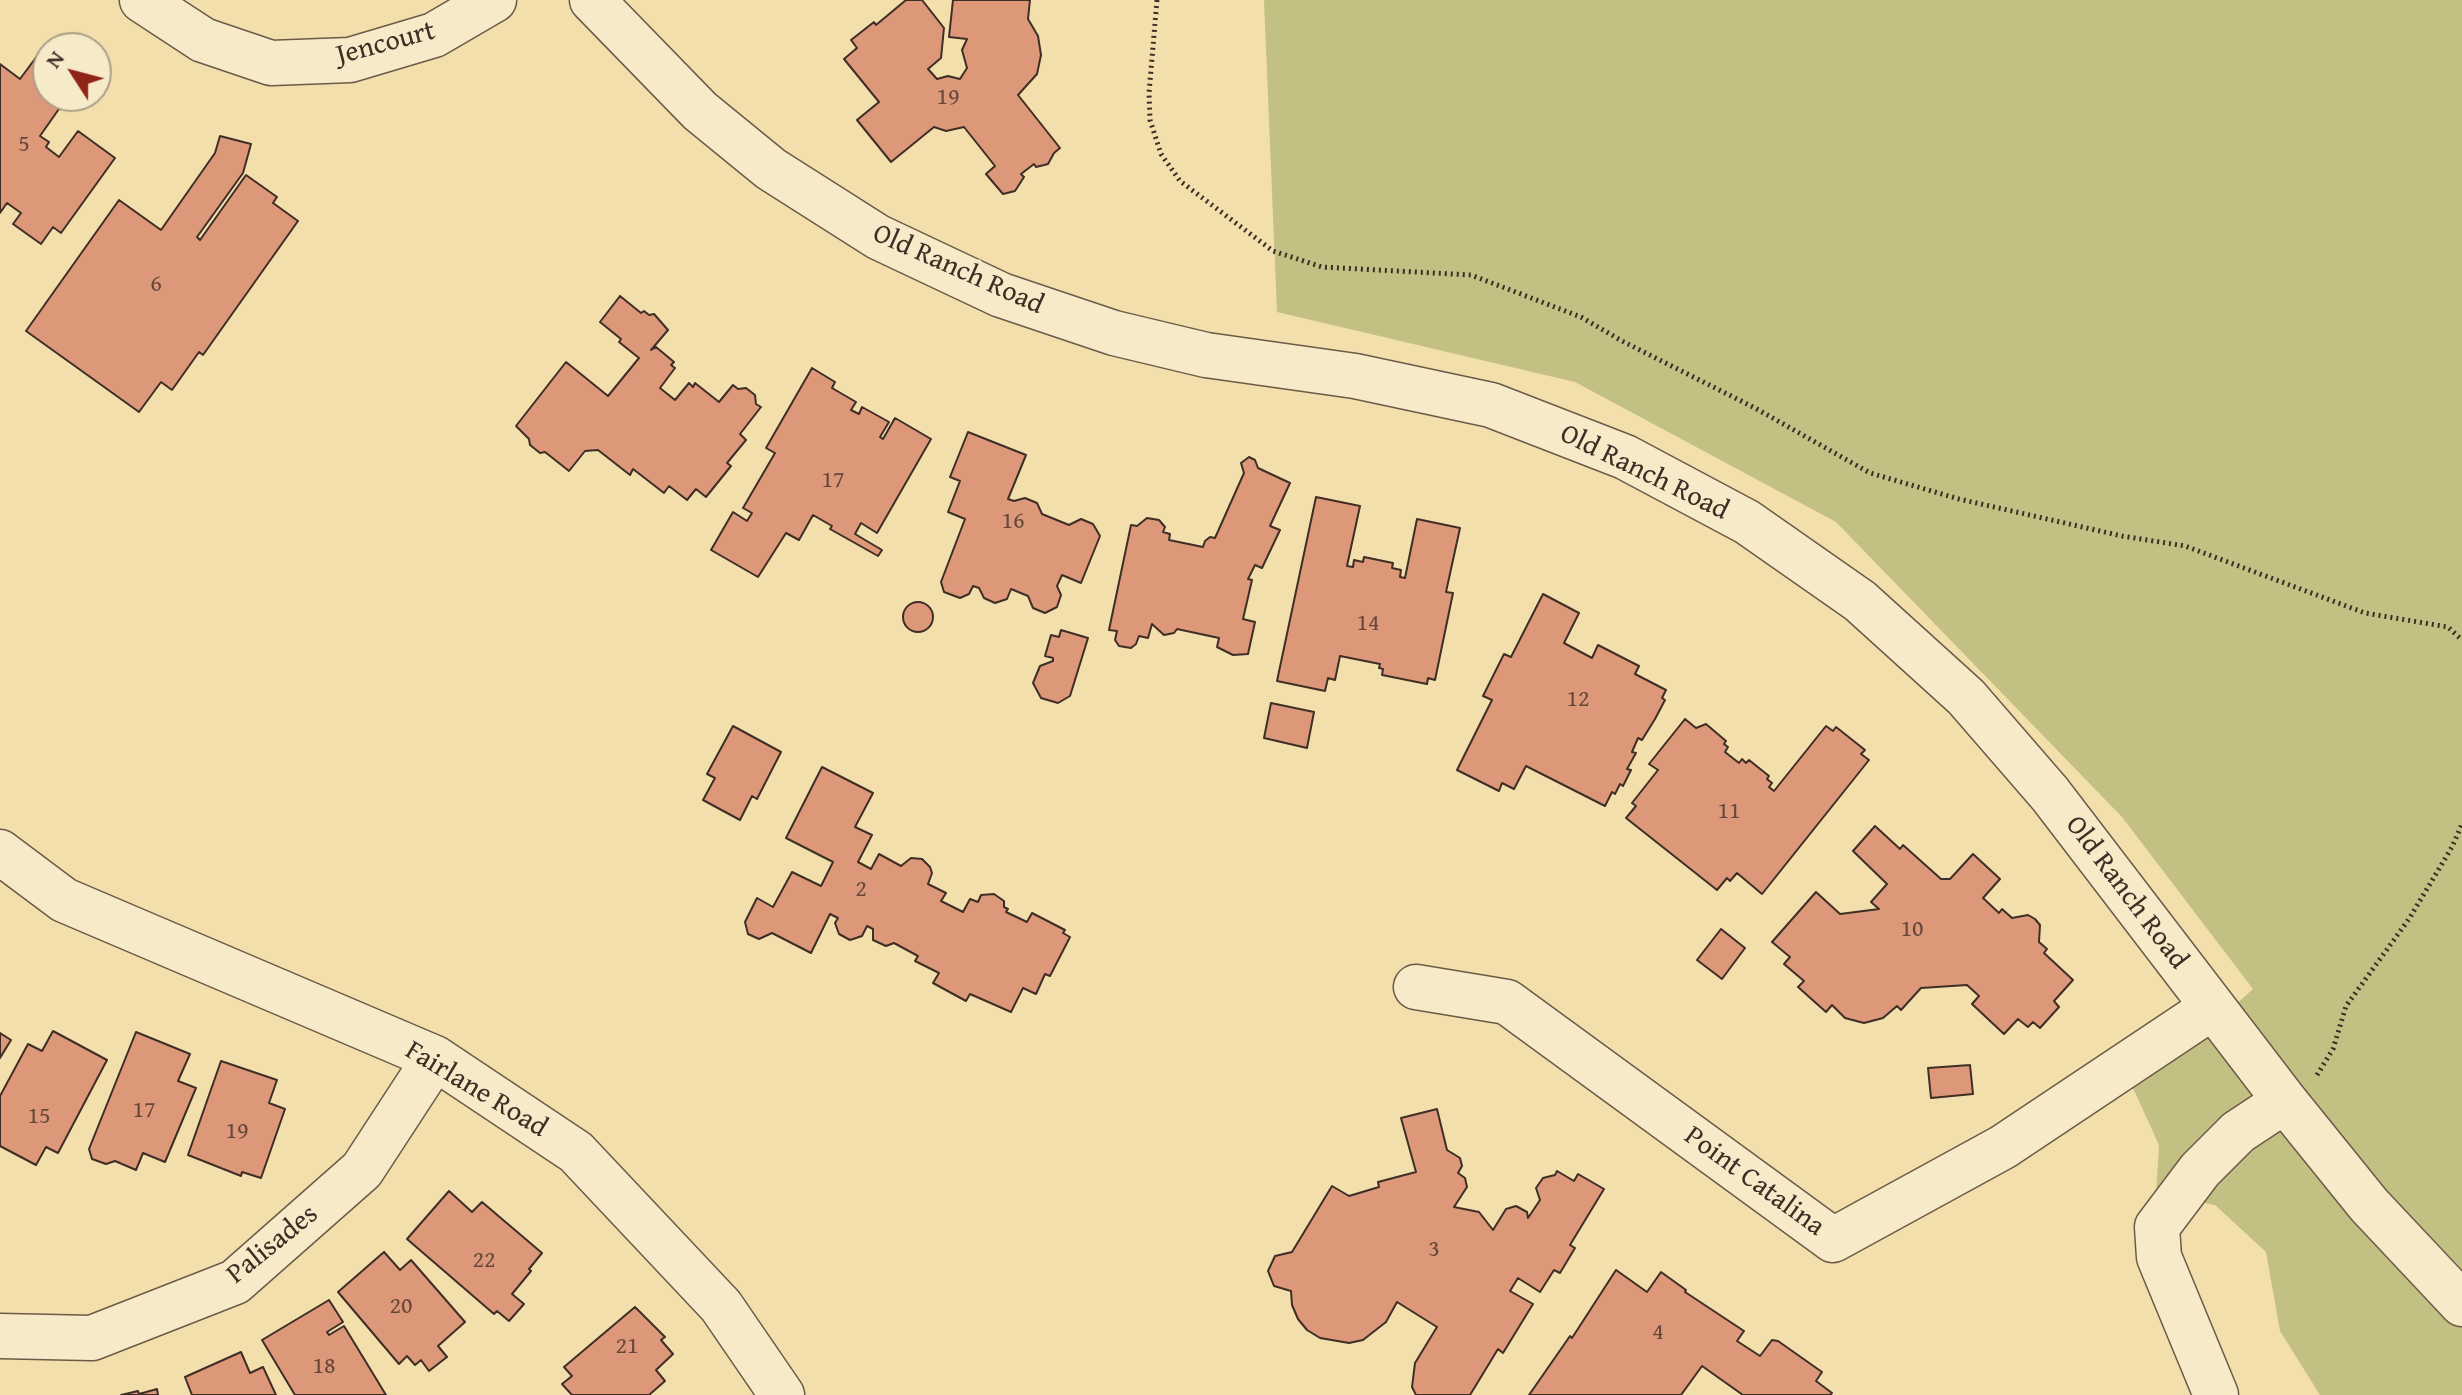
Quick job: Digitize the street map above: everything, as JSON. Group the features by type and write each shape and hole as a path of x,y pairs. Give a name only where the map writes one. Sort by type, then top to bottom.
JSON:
{"street":[{"name":"Jencourt","path":"142,0 203,40 271,63 350,60 434,35 494,0"},
{"name":"Old Ranch Road","path":"592,0 700,111 771,169 878,237 1001,295 1114,333 1206,355 1355,376 1491,405 1625,457 1747,522 1860,601 1966,697 2050,794 2285,1101 2369,1205 2462,1304"},
{"name":"Fairlane Road","path":"0,852 64,900 435,1058 576,1152 721,1306 782,1395"},
{"name":"Point Catalina","path":"1416,987 1507,1002 1833,1240 2003,1147 2213,1007"},
{"name":"Palisades","path":"0,1336 92,1338 235,1282 362,1170 435,1058"},
{"path":"2216,1395 2159,1257 2157,1227 2200,1170 2238,1132 2285,1101"}],"path":[{"path":"1157,0 1150,120 1161,154 1180,181 1273,251 1322,267 1471,275 1581,317 1755,408 1870,473 1959,499 2122,536 2185,546 2365,613 2448,627 2462,640"},
{"path":"2285,1101 2318,1074 2333,1049 2346,1006 2409,919 2452,847 2462,824"}],"shaded area":[{"path":"1264,0 2462,0 2462,1395 2320,1395 2280,1331 2266,1252 2215,1205 2156,1194 2159,1145 2133,1088 2171,1062 2253,989 2122,817 1836,522 1575,382 1277,312"}],"building":[{"path":"906,0 922,0 944,28 941,58 928,69 937,79 948,76 960,79 967,68 962,50 967,39 949,37 953,0 1030,0 1028,19 1038,36 1041,55 1037,74 1018,95 1060,148 1048,164 1036,167 1034,164 1021,174 1024,177 1015,191 1003,194 986,174 995,166 964,127 946,131 934,127 891,162 857,120 879,102 844,59 857,48 851,40 874,22 876,25"},
{"path":"32,63 32,112 57,112 40,136 49,142 46,147 59,157 78,131 115,158 61,233 53,227 41,244 13,224 21,213 7,203 0,213 0,64 20,79"},
{"path":"220,136 251,144 243,173 197,237 200,240 246,175 277,197 273,203 298,221 203,355 199,352 172,390 161,382 139,412 26,331 119,200 161,230 215,153"},
{"path":"620,296 641,313 654,314 668,330 651,350 656,347 674,362 671,365 675,368 660,388 675,400 689,383 693,387 695,383 719,402 733,385 738,389 746,388 755,395 756,404 761,407 740,434 746,440 727,463 731,466 706,497 696,489 687,500 669,486 664,493 633,469 630,475 598,450 585,451 569,471 545,452 540,453 530,445 529,439 516,426 566,362 608,396 639,358 600,322"},
{"path":"812,368 835,382 832,388 856,402 851,410 859,414 862,407 889,422 880,437 883,439 895,418 931,439 877,533 861,523 855,534 882,550 878,556 830,529 832,526 813,515 799,540 786,533 758,577 711,550 733,512 747,521 752,513 743,508 775,453 766,448"},
{"path":"968,432 1026,455 1008,499 1025,498 1037,503 1042,514 1069,525 1081,519 1093,524 1100,536 1081,583 1062,575 1057,586 1061,595 1057,607 1045,613 1033,608 1028,596 1011,589 1007,599 995,603 984,598 979,588 973,586 969,594 960,598 944,592 941,582 965,519 948,512 960,481 950,477"},
{"path":"1249,457 1255,460 1258,468 1290,483 1270,526 1280,530 1262,568 1255,565 1248,579 1252,580 1243,619 1255,622 1248,654 1233,655 1217,647 1219,638 1177,629 1164,635 1152,624 1148,638 1139,636 1131,648 1119,646 1115,640 1117,631 1109,630 1131,525 1137,526 1147,518 1159,520 1165,527 1163,532 1170,534 1169,540 1203,547 1210,537 1215,538 1244,473 1241,463"},
{"path":"1316,497 1360,506 1347,566 1353,567 1354,560 1363,562 1364,557 1393,563 1392,568 1401,570 1400,577 1405,578 1417,519 1460,528 1446,592 1453,593 1435,680 1428,678 1427,684 1382,675 1380,664 1340,656 1335,680 1328,678 1325,691 1277,681"},
{"path":"1543,594 1579,613 1564,643 1592,658 1598,645 1639,666 1635,674 1666,690 1662,698 1665,700 1655,719 1642,740 1638,738 1632,752 1636,753 1627,769 1631,770 1623,786 1620,784 1615,794 1612,792 1605,806 1526,766 1514,789 1502,783 1499,791 1457,770 1492,700 1483,696 1504,654 1511,657"},
{"path":"918,602 929,606 933,617 929,628 918,632 907,628 903,617 907,606"},
{"path":"1061,630 1088,638 1070,696 1058,703 1041,698 1033,683 1040,666 1053,661 1053,658 1045,656 1051,635 1059,637"},
{"path":"1271,703 1314,712 1307,748 1264,738"},
{"path":"1685,719 1696,728 1706,724 1726,741 1724,744 1728,747 1725,752 1739,763 1742,759 1746,763 1749,760 1769,776 1767,779 1772,783 1769,787 1774,791 1826,726 1833,731 1836,727 1865,750 1861,754 1869,760 1762,894 1737,873 1730,881 1727,878 1717,890 1626,818 1636,806 1632,803 1658,770 1649,764"},
{"path":"733,726 781,752 757,799 752,796 740,820 703,800 715,778 707,774"},
{"path":"822,767 873,793 855,827 872,835 858,862 871,869 879,854 901,866 911,858 922,859 932,873 928,884 946,893 941,901 963,912 970,899 978,902 981,895 994,894 1004,901 1004,907 1008,909 1006,912 1027,922 1032,913 1065,930 1063,933 1070,937 1050,976 1045,974 1036,994 1023,988 1011,1012 970,994 966,1001 933,983 939,973 915,961 918,956 894,943 886,946 873,940 873,929 867,926 862,936 850,940 839,934 835,923 838,918 830,914 811,953 772,933 759,939 748,934 745,922 757,898 773,907 792,872 821,886 833,862 786,838"},
{"path":"1875,826 1900,849 1903,845 1941,879 1950,879 1973,854 2000,879 1983,898 1999,913 2002,909 2012,918 2028,915 2040,925 2039,942 2047,949 2044,953 2073,980 2054,1001 2059,1007 2040,1028 2033,1022 2028,1027 2018,1019 2004,1034 1972,1004 1979,996 1967,985 1921,988 1901,1010 1897,1006 1883,1018 1864,1023 1845,1018 1832,1005 1826,1012 1798,987 1804,981 1784,964 1790,957 1772,942 1816,892 1840,914 1879,909 1871,902 1887,884 1853,851"},
{"path":"1721,929 1745,948 1722,979 1697,960"},
{"path":"53,1031 107,1060 58,1153 46,1147 36,1165 0,1146 0,1096 28,1044 42,1051"},
{"path":"136,1032 190,1054 178,1081 196,1088 165,1162 143,1153 136,1170 115,1161 106,1164 92,1159 89,1149"},
{"path":"0,1033 11,1040 0,1058"},
{"path":"221,1061 277,1080 269,1103 285,1109 261,1178 242,1172 241,1176 188,1155"},
{"path":"1970,1065 1973,1094 1931,1098 1928,1068"},
{"path":"1437,1109 1447,1150 1460,1158 1462,1166 1458,1173 1465,1178 1467,1187 1454,1207 1479,1212 1493,1230 1506,1209 1516,1206 1527,1212 1528,1218 1540,1200 1536,1188 1543,1178 1555,1175 1557,1171 1574,1181 1578,1174 1604,1189 1570,1245 1575,1248 1560,1273 1554,1270 1540,1292 1518,1278 1510,1291 1533,1304 1503,1353 1498,1349 1470,1395 1416,1395 1412,1387 1415,1363 1437,1327 1397,1302 1386,1322 1363,1340 1349,1343 1320,1338 1307,1330 1298,1319 1292,1305 1291,1291 1274,1286 1268,1271 1275,1256 1292,1252 1332,1186 1349,1196 1379,1187 1378,1182 1416,1172 1401,1118"},
{"path":"449,1191 472,1212 482,1202 542,1253 512,1294 524,1304 509,1321 497,1311 494,1314 407,1239"},
{"path":"384,1252 400,1270 411,1260 465,1322 438,1346 447,1357 429,1371 421,1360 415,1365 407,1356 399,1364 338,1292"},
{"path":"1616,1270 1647,1292 1661,1272 1744,1331 1737,1341 1760,1356 1772,1340 1778,1341 1822,1372 1816,1381 1832,1393 1743,1395 1702,1366 1681,1395 1529,1395 1570,1336 1572,1338"},
{"path":"329,1300 343,1322 327,1332 329,1335 344,1326 386,1395 295,1395 262,1340"},
{"path":"635,1307 665,1337 661,1340 673,1354 656,1370 665,1381 649,1395 572,1395 562,1384 572,1376 564,1367"},
{"path":"241,1352 250,1373 263,1367 276,1395 192,1395 185,1377"},
{"path":"157,1389 158,1395 121,1395 138,1391 139,1394"}]}
